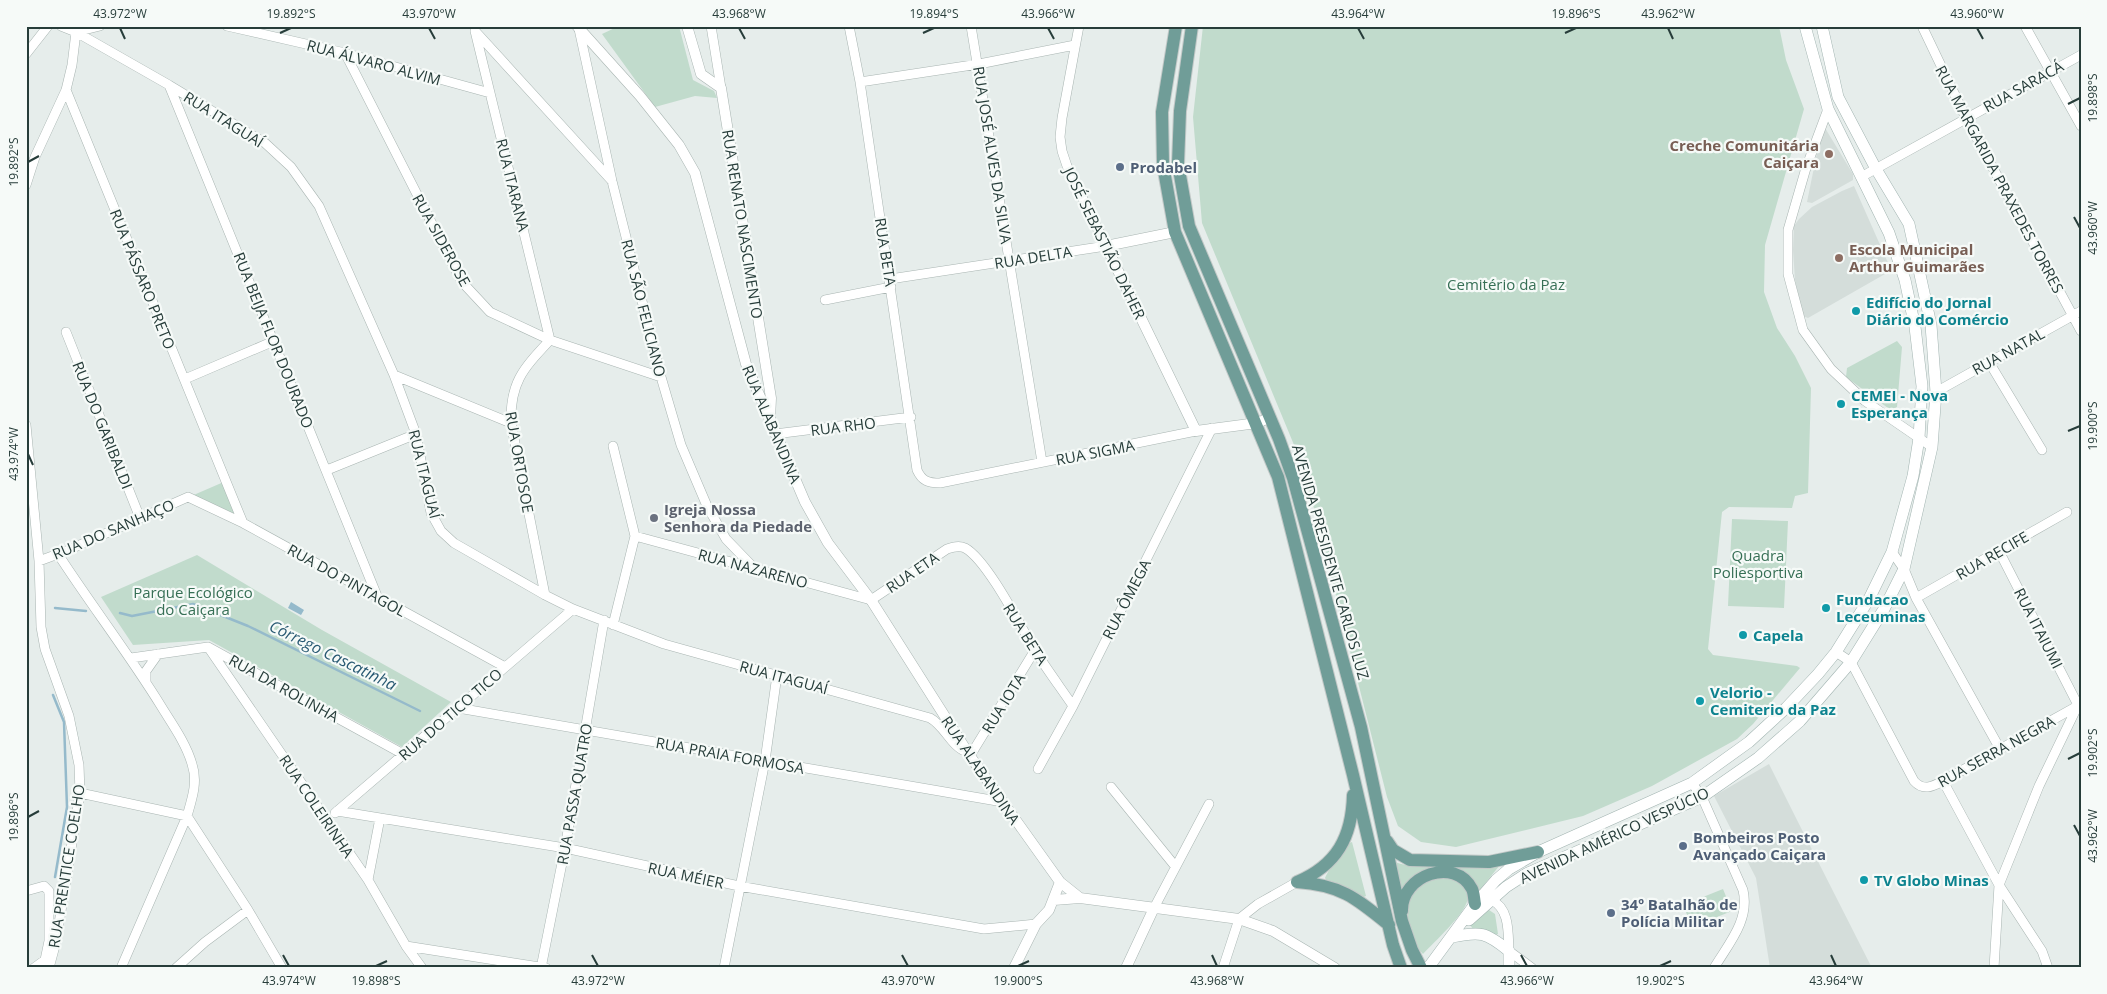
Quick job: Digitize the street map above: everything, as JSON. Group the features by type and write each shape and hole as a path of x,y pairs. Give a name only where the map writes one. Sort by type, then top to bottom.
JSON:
{"main road":[{"name":"AVENIDA PRESIDENTE CARLOS LUZ","path":"1176,26 1162,112 1163,165 1175,232 1257,422 1278,477 1353,775 1393,945 1401,968"},
{"name":"AVENIDA PRESIDENTE CARLOS LUZ","path":"1192,26 1180,111 1178,164 1189,226 1296,488 1360,727 1402,921 1412,950 1421,968"},
{"name":"AVENIDA AMÉRICO VESPÚCIO","path":"1428,968 1475,904 1509,868 1538,852 1692,783 1755,736 1805,688 1836,652 1869,600 1892,552 1913,476 1919,438 1922,386 1915,327 1905,280 1889,233 1828,109 1805,26"},
{"name":"AVENIDA AMÉRICO VESPÚCIO","path":"1452,937 1506,887 1540,867 1702,797 1758,758 1800,721 1851,662 1884,610 1904,569 1932,447 1936,392 1931,324 1909,224 1838,97 1822,26"},
{"path":"1915,327 1931,324"},
{"path":"1297,882 1328,863 1347,836 1353,809 1353,775"},
{"path":"1385,839 1393,850 1410,860 1489,862 1538,852"},
{"path":"1402,921 1402,906 1408,890 1414,883 1428,874 1444,872 1462,878 1473,890 1475,904"},
{"path":"1297,882 1337,888 1362,903 1389,925"},
{"path":"1452,937 1475,932 1495,939 1509,951 1509,968"}],"street":[{"path":"26,54 48,26"},
{"name":"RUA ITAGUAÍ","path":"60,26 76,32 169,85 265,143 291,166 319,206 394,375 416,434 431,513 441,531 454,542 545,595 573,609 664,644 930,718 960,748 969,754"},
{"path":"26,185 35,157 66,90 72,65 76,32 100,26"},
{"name":"RUA ÁLVARO ALVIM","path":"228,26 345,53 490,93"},
{"path":"687,26 701,74 721,88"},
{"name":"RUA RENATO NASCIMENTO","path":"710,26 771,398 770,422"},
{"name":"RUA BETA","path":"849,26 860,82 891,283 917,470 921,478"},
{"name":"RUA JOSÉ ALVES DA SILVA","path":"972,26 1042,462"},
{"name":"JOSÉ SEBASTIÃO DAHER","path":"1079,26 1062,118 1060,137 1062,151 1067,166 1196,431"},
{"name":"RUA MARGARIDA PRAXEDES TORRES","path":"1922,26 1966,118 2077,313 2081,331"},
{"path":"2025,26 2081,126"},
{"path":"474,28 612,181"},
{"name":"RUA ITARANA","path":"474,28 550,340"},
{"name":"RUA SÃO FELICIANO","path":"578,28 612,181 661,377 681,445 707,506 726,539 754,568"},
{"name":"RUA ALABANDINA","path":"578,28 640,96 679,146 694,173 746,364 805,502 828,543 871,600 969,754 1002,802 1060,882 1080,898"},
{"path":"860,82 979,64 1075,45"},
{"name":"RUA SIDEROSE","path":"345,53 462,282 490,312 550,340 661,377"},
{"name":"RUA SARACÁ","path":"1862,177 2081,55"},
{"name":"RUA BEIJA FLOR DOURADO","path":"169,85 377,596"},
{"name":"RUA PÁSSARO PRETO","path":"66,90 243,523"},
{"path":"1828,109 1825,112 1806,168 1788,230 1788,274 1802,330 1832,369 1865,401 1932,447"},
{"name":"RUA DELTA","path":"825,300 891,283 1106,246 1175,232"},
{"name":"RUA NATAL","path":"1936,392 2077,313"},
{"name":"RUA DO GARIBALDI","path":"66,332 140,518"},
{"name":"RUA ORTOSOE","path":"545,595 510,423 510,404 515,386 521,374 550,340"},
{"path":"185,379 274,341"},
{"path":"1990,362 2042,450"},
{"path":"394,375 510,423"},
{"name":"RUA RHO","path":"775,434 911,418"},
{"name":"RUA SIGMA","path":"921,478 929,483 940,483 1196,431 1257,422 1269,418"},
{"path":"26,425 39,561"},
{"name":"RUA ÔMEGA","path":"1038,769 1073,706 1212,428"},
{"path":"327,470 416,434"},
{"path":"613,446 635,536 613,625"},
{"name":"RUA DO SANHAÇO","path":"39,561 188,496"},
{"name":"RUA DO PINTAGOL","path":"188,496 243,523 505,667"},
{"name":"RUA RECIFE","path":"1916,598 2067,512"},
{"name":"RUA NAZARENO","path":"635,536 871,600"},
{"name":"RUA BETA","path":"956,546 963,546 978,560 1073,706"},
{"name":"RUA ETA","path":"871,600 934,557 956,546"},
{"path":"1892,552 1904,569 1916,598 2000,749"},
{"name":"RUA ITAIUMI","path":"1999,552 2080,707"},
{"path":"58,554 146,681 184,744 192,764 195,780 194,794 187,816 121,968"},
{"name":"RUA PRENTICE COELHO","path":"34,968 48,962 56,942 80,793 80,764 69,716 45,649 41,627 39,561"},
{"name":"RUA DO TICO TICO","path":"326,819 573,609"},
{"name":"RUA PASSA QUATRO","path":"543,967 604,620"},
{"path":"131,658 208,647"},
{"name":"RUA DA ROLINHA","path":"208,647 403,754"},
{"name":"RUA COLEIRINHA","path":"208,647 368,880 406,946 422,968"},
{"name":"RUA IOTA","path":"969,754 1035,650"},
{"name":"RUA SERRA NEGRA","path":"1836,652 1851,662 1914,780 1918,786 1925,788 1933,787 2080,707"},
{"path":"146,681 146,671 158,654"},
{"path":"724,968 765,761 777,675"},
{"path":"1994,968 1999,885 2039,786 2080,707"},
{"name":"RUA PRAIA FORMOSA","path":"458,708 1002,802"},
{"path":"1943,781 1999,885 2042,951 2048,968"},
{"path":"1692,783 1702,797 1743,890 1745,899 1744,916 1714,968"},
{"path":"1111,787 1175,866"},
{"path":"80,793 187,816 248,910 282,968"},
{"path":"1126,968 1175,866 1207,808"},
{"name":"RUA MÉIER","path":"337,811 565,848 739,886 984,928 1036,924"},
{"path":"368,880 380,818"},
{"path":"1014,968 1036,924 1049,910 1060,882"},
{"path":"1223,968 1239,918 1258,904 1297,882"},
{"name":"RUA PRENTICE COELHO","path":"26,891 44,886 49,891 48,962"},
{"path":"1054,900 1080,898 1239,918 1273,931 1335,968"},
{"path":"1491,900 1499,903 1504,909 1509,951 1532,968"},
{"path":"176,968 205,942 248,910"},
{"path":"406,946 543,967"}],"shaded area":[{"name":"Creche Comunitária Caiçara","path":"1825,128 1853,174 1853,180 1812,203 1807,202 1821,133"},
{"name":"Escola Municipal Arthur Guimarães","path":"1854,186 1889,265 1885,274 1808,318 1803,316 1795,280 1794,226 1812,207"},
{"path":"1769,764 1872,968 1770,968 1756,878 1714,796"}],"green space":[{"path":"619,26 679,26 693,80 714,91 717,98 695,96 655,107 602,34"},
{"name":"Cemitério da Paz","path":"1203,26 1779,26 1786,60 1804,109 1765,245 1764,292 1777,328 1795,356 1811,388 1808,493 1795,496 1792,508 1729,507 1722,512 1708,649 1713,655 1797,666 1800,668 1753,724 1737,739 1652,786 1583,816 1456,847 1421,842 1398,826 1387,797 1304,469 1202,223 1193,117"},
{"path":"1897,341 1902,347 1897,407 1892,411 1846,377 1847,368"},
{"path":"226,481 241,522 189,497"},
{"name":"Quadra Poliesportiva","path":"1732,519 1788,521 1784,608 1728,606"},
{"name":"Parque Ecológico do Caiçara","path":"197,555 322,630 451,702 402,747 209,640 133,645 101,597"},
{"path":"1352,842 1366,896 1361,898 1328,883 1325,878 1339,852"},
{"path":"1395,862 1413,866 1479,867 1500,865 1478,892 1473,882 1425,870 1399,891"},
{"path":"1450,877 1464,885 1468,896 1466,903 1456,919 1423,954 1414,942 1409,926 1408,903 1410,896 1428,879"},
{"path":"1723,889 1732,911 1692,927 1683,905"},
{"path":"1489,910 1495,914 1498,934 1495,935 1472,928 1471,926 1472,922"}],"water":[{"path":"291,602 304,610 301,615 288,608"}],"waterway":[{"name":"Córrego Cascatinha","path":"120,613 132,616 193,604 248,626 420,711"},
{"name":"Córrego Cascatinha","path":"55,608 86,611"},
{"path":"53,695 64,722 67,807 55,877"}],"place":[{"name":"Creche Comunitária Caiçara","path":"1829,154"},
{"name":"Prodabel","path":"1120,167"},
{"name":"Escola Municipal Arthur Guimarães","path":"1839,258"},
{"name":"Edifício do Jornal Diário do Comércio","path":"1856,311"},
{"name":"CEMEI - Nova Esperança","path":"1841,404"},
{"name":"Igreja Nossa Senhora da Piedade","path":"654,518"},
{"name":"Fundacao Leceuminas","path":"1826,608"},
{"name":"Capela","path":"1743,635"},
{"name":"Velorio - Cemiterio da Paz","path":"1700,701"},
{"name":"Bombeiros Posto Avançado Caiçara","path":"1683,846"},
{"name":"TV Globo Minas","path":"1864,880"},
{"name":"34º Batalhão de Polícia Militar","path":"1611,913"}]}
